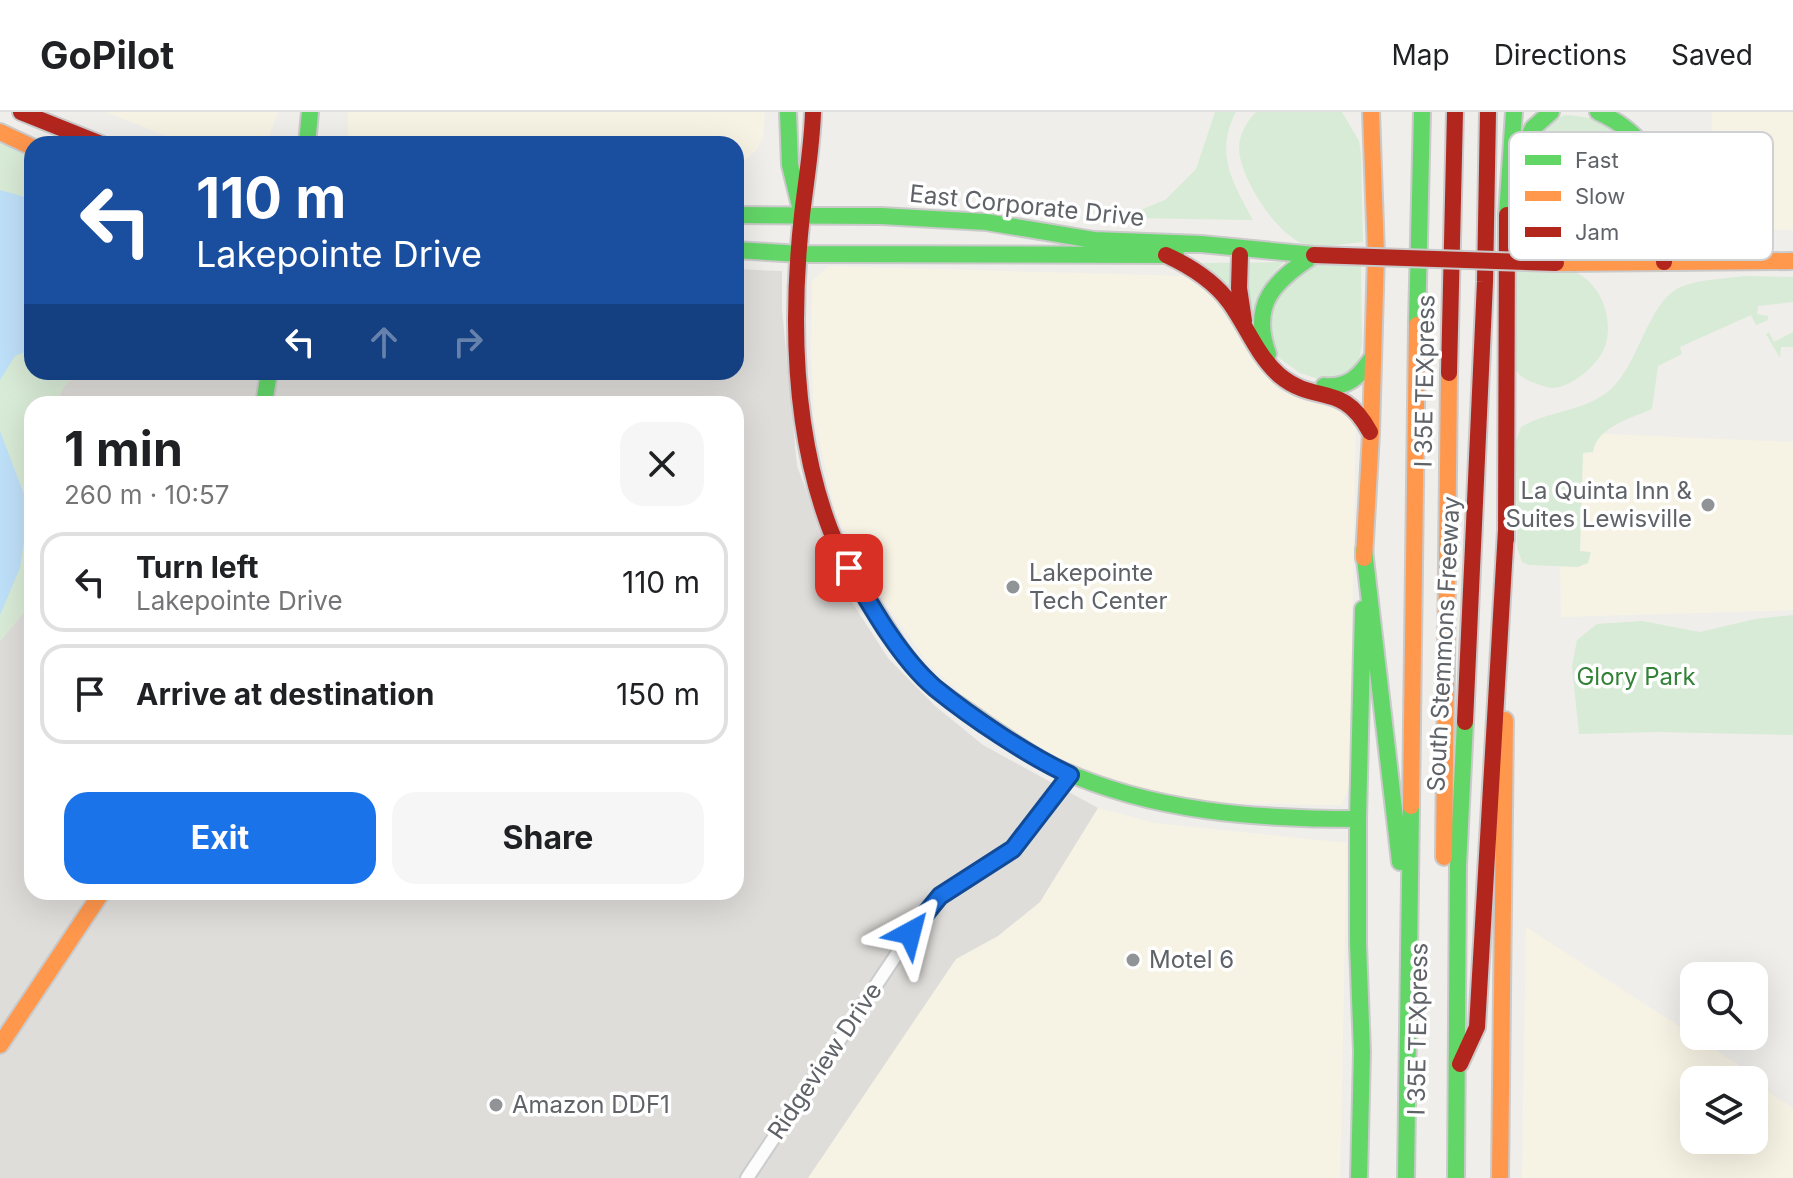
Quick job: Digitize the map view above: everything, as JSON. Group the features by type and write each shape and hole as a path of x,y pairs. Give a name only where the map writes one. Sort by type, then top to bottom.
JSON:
{"main road":[{"path":"21,112 81,136"},
{"path":"308,136 310,112"},
{"path":"788,112 790,165 802,215"},
{"path":"813,112 811,159 802,215 796,355 803,430 827,522 849,568 897,644 934,687 1019,747 1070,775 1150,801 1187,809 1287,819 1358,819"},
{"path":"1359,1178 1362,1052 1358,819 1364,550 1376,254 1371,112"},
{"name":"South Stemmons Freeway","path":"1406,1178 1422,112"},
{"name":"I 35E TEXpress","path":"1441,1178 1450,262 1455,112"},
{"name":"South Stemmons Freeway","path":"1456,1178 1458,866 1485,282 1488,112"},
{"path":"1513,132 1514,112"},
{"path":"1530,132 1541,117 1551,112"},
{"path":"1598,112 1612,117 1633,132"},
{"path":"1621,112 1643,132"},
{"path":"0,132 24,143"},
{"path":"1500,1178 1509,179"},
{"name":"East Corporate Drive","path":"744,215 881,216 986,222 1094,240 1225,245 1314,255"},
{"name":"East Corporate Drive","path":"744,250 800,254 1314,255 1556,263 1793,261"},
{"path":"1166,255 1193,267 1214,285 1268,365 1310,393 1348,400 1364,418 1371,433"},
{"path":"1240,255 1239,288 1245,327"},
{"path":"1314,255 1287,271 1263,304 1261,337 1271,359 1292,376 1334,388 1346,387 1354,382 1373,357"},
{"path":"1574,263 1579,260"},
{"path":"1456,1072 1477,1027 1506,530"},
{"path":"1364,550 1410,958"},
{"path":"0,1045 97,900"}],"street":[{"name":"Ridgeview Drive","path":"747,1178 921,918 940,896 1013,849 1070,775"}],"shaded area":[{"path":"106,112 278,112 269,136 168,136"},
{"path":"348,112 765,112 763,137 757,149 744,160 744,136 348,136"},
{"path":"1712,112 1793,112 1793,230 1773,230 1773,132 1712,132"},
{"path":"829,266 1183,276 1207,288 1279,390 1304,400 1341,403 1356,418 1349,788 1341,805 1211,803 1128,785 1074,768 1028,744 972,704 926,661 863,570 835,511 814,417 811,352 812,281"},
{"path":"744,269 782,271 782,309 797,466 846,593 888,658 934,705 983,745 1098,808 1040,902 998,936 956,959 808,1178 0,1178 0,641 24,612 24,900 744,900 744,396 59,396 67,382 744,380"},
{"path":"1558,432 1793,442 1793,610 1561,617"},
{"path":"1098,808 1155,823 1347,843 1340,1178 808,1178 956,959 998,936 1040,902"},
{"path":"1526,927 1680,1027 1680,1050 1716,1050 1740,1066 1680,1066 1680,1154 1768,1154 1768,1092 1793,1108 1793,1178 1522,1178"}],"green space":[{"path":"1215,112 1236,112 1226,154 1233,180 1253,220 1128,218 1128,215 1165,200 1196,169"},
{"path":"1256,112 1342,112 1359,141 1363,242 1306,245 1284,231 1264,208 1249,182 1240,157 1242,132"},
{"path":"1566,115 1583,117 1603,121 1627,132 1538,132 1548,121"},
{"path":"0,141 24,151 24,380 73,380 67,382 59,396 24,396 24,612 0,641"},
{"path":"1284,262 1262,290 1251,324 1218,276 1202,263"},
{"path":"1313,265 1361,266 1362,345 1359,359 1349,375 1325,381 1300,373 1279,358 1270,332 1275,300 1292,275"},
{"path":"1515,269 1572,271 1590,283 1602,301 1608,322 1606,343 1599,358 1577,379 1552,388 1519,374 1512,348"},
{"path":"1744,276 1793,277 1793,302 1758,306 1757,314 1768,316 1768,320 1756,325 1751,315 1680,347 1682,354 1658,366 1652,409 1616,424 1601,436 1593,452 1583,453 1580,551 1591,552 1588,563 1578,567 1522,562 1517,547 1516,441 1521,427 1579,407 1611,389 1630,364 1652,317 1671,293 1697,282"},
{"path":"1769,332 1774,342 1793,332 1793,347 1781,347 1780,358 1766,334"},
{"name":"Glory Park","path":"1793,615 1793,735 1579,734 1572,667 1577,640 1597,624 1642,621 1700,632 1755,619"}],"water":[{"path":"0,190 24,197 24,352 15,356 0,380"},
{"path":"0,431 24,494 24,541 20,568 0,615"}],"traffic: fast":[{"path":"308,136 310,112"},
{"path":"788,112 790,165 800,206"},
{"path":"1417,325 1422,112"},
{"path":"1513,132 1514,112"},
{"path":"1531,132 1551,112"},
{"path":"1598,112 1629,132"},
{"path":"1507,215 1509,186"},
{"path":"744,215 881,216 986,222 1094,240 1201,244 1314,255"},
{"path":"744,250 800,254 1176,255"},
{"path":"1268,354 1262,321 1269,296 1287,274 1314,255"},
{"path":"1574,263 1579,260"},
{"path":"1324,386 1352,380 1372,358"},
{"path":"265,396 268,380"},
{"path":"1364,550 1400,862"},
{"path":"1359,1178 1362,1052 1358,819 1363,609"},
{"path":"880,617 898,646 936,689 1022,748 1059,769 1131,795 1168,804 1243,815 1358,819"},
{"path":"1456,1178 1458,866 1465,722"},
{"path":"1406,1178 1411,806"}],"traffic: slow":[{"path":"1364,558 1376,254 1371,112"},
{"path":"0,132 24,143"},
{"path":"1556,263 1793,261"},
{"path":"1411,806 1417,325"},
{"path":"1444,857 1449,373"},
{"path":"1500,1178 1505,720"},
{"path":"0,1045 97,900"}],"traffic: jam":[{"path":"21,112 81,136"},
{"path":"813,112 796,292 801,409 807,447 827,521 844,559 880,617"},
{"path":"1449,373 1455,112"},
{"path":"1465,722 1485,282 1488,112"},
{"path":"1506,540 1507,215"},
{"path":"1166,255 1201,275 1224,295 1264,359 1279,375 1305,390 1339,399 1360,416 1370,432"},
{"path":"1240,255 1239,288 1244,321"},
{"path":"1314,255 1556,263"},
{"path":"1460,1064 1477,1027 1506,530"}],"place":[{"name":"La Quinta Inn & Suites Lewisville","path":"1708,505"},
{"name":"Lakepointe Tech Center","path":"1013,587"},
{"name":"Motel 6","path":"1133,960"},
{"name":"Amazon DDF1","path":"496,1105"}],"route":[{"path":"849,568 897,644 934,687 1019,747 1070,775 1013,849 940,896 910,933"}]}
